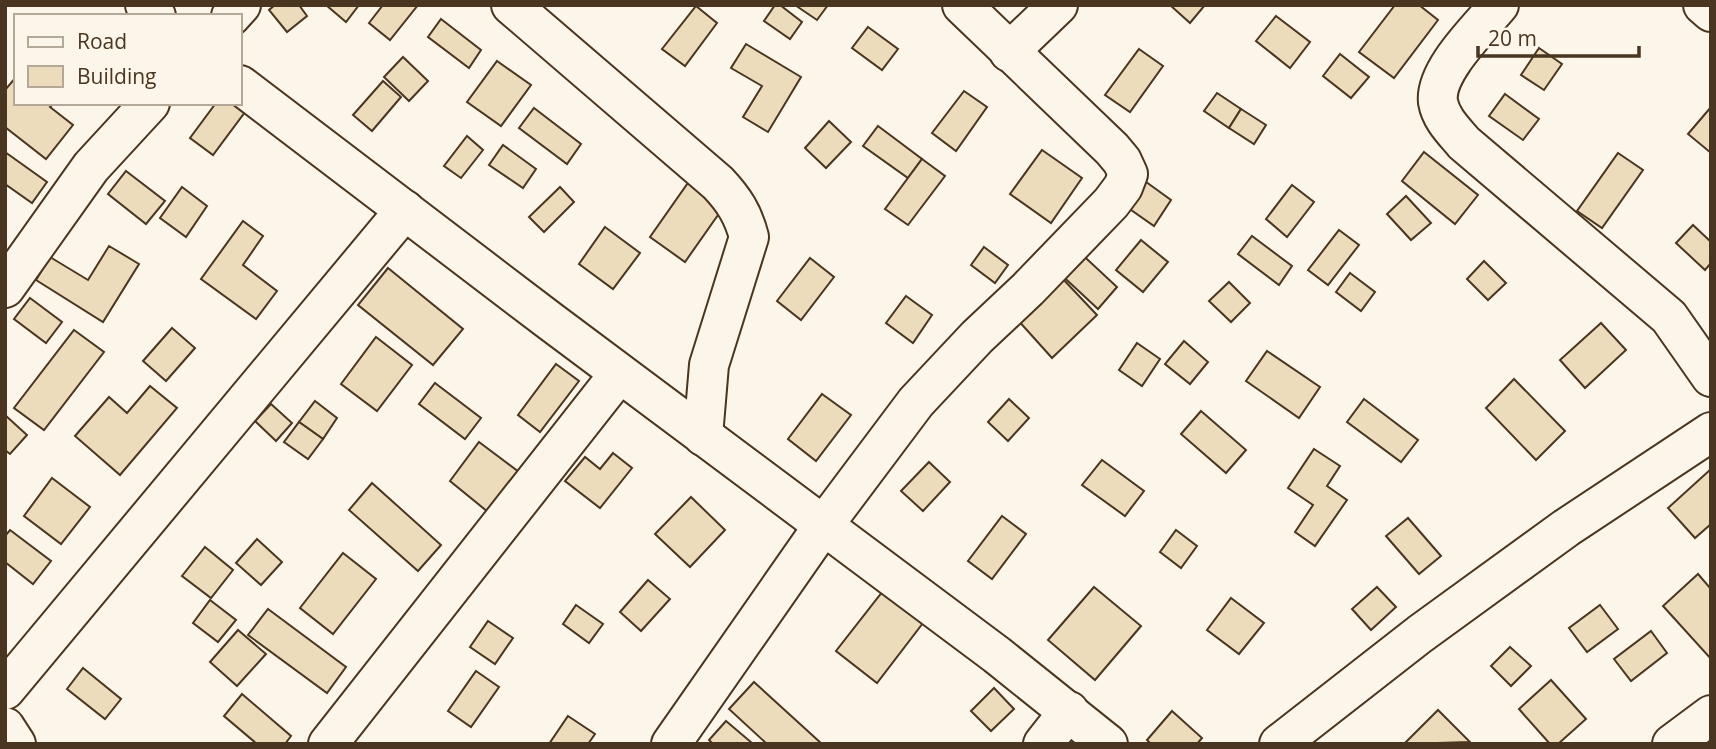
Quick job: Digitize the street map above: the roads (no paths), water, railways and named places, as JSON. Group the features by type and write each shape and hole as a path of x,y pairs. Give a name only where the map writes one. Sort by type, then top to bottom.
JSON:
{"street":[{"path":"512,5 718,183 734,200 744,219 749,237 709,365 703,436"},
{"path":"671,744 823,526 916,402 977,337 1111,204 1123,187 1128,174 1112,149 962,5"},
{"path":"1009,52 1058,5"},
{"path":"1499,5 1454,59 1443,77 1438,100 1444,120 1464,144 1669,317 1711,377"},
{"path":"1703,5 1711,12"},
{"path":"242,87 619,374 998,655 1108,744"},
{"path":"5,288 91,167 148,105"},
{"path":"5,690 405,210"},
{"path":"328,744 619,374"},
{"path":"1279,744 1420,634 1544,544 1711,432"},
{"path":"1043,744 1069,712"},
{"path":"1672,744 1711,715"},
{"path":"5,727 16,744"}]}
